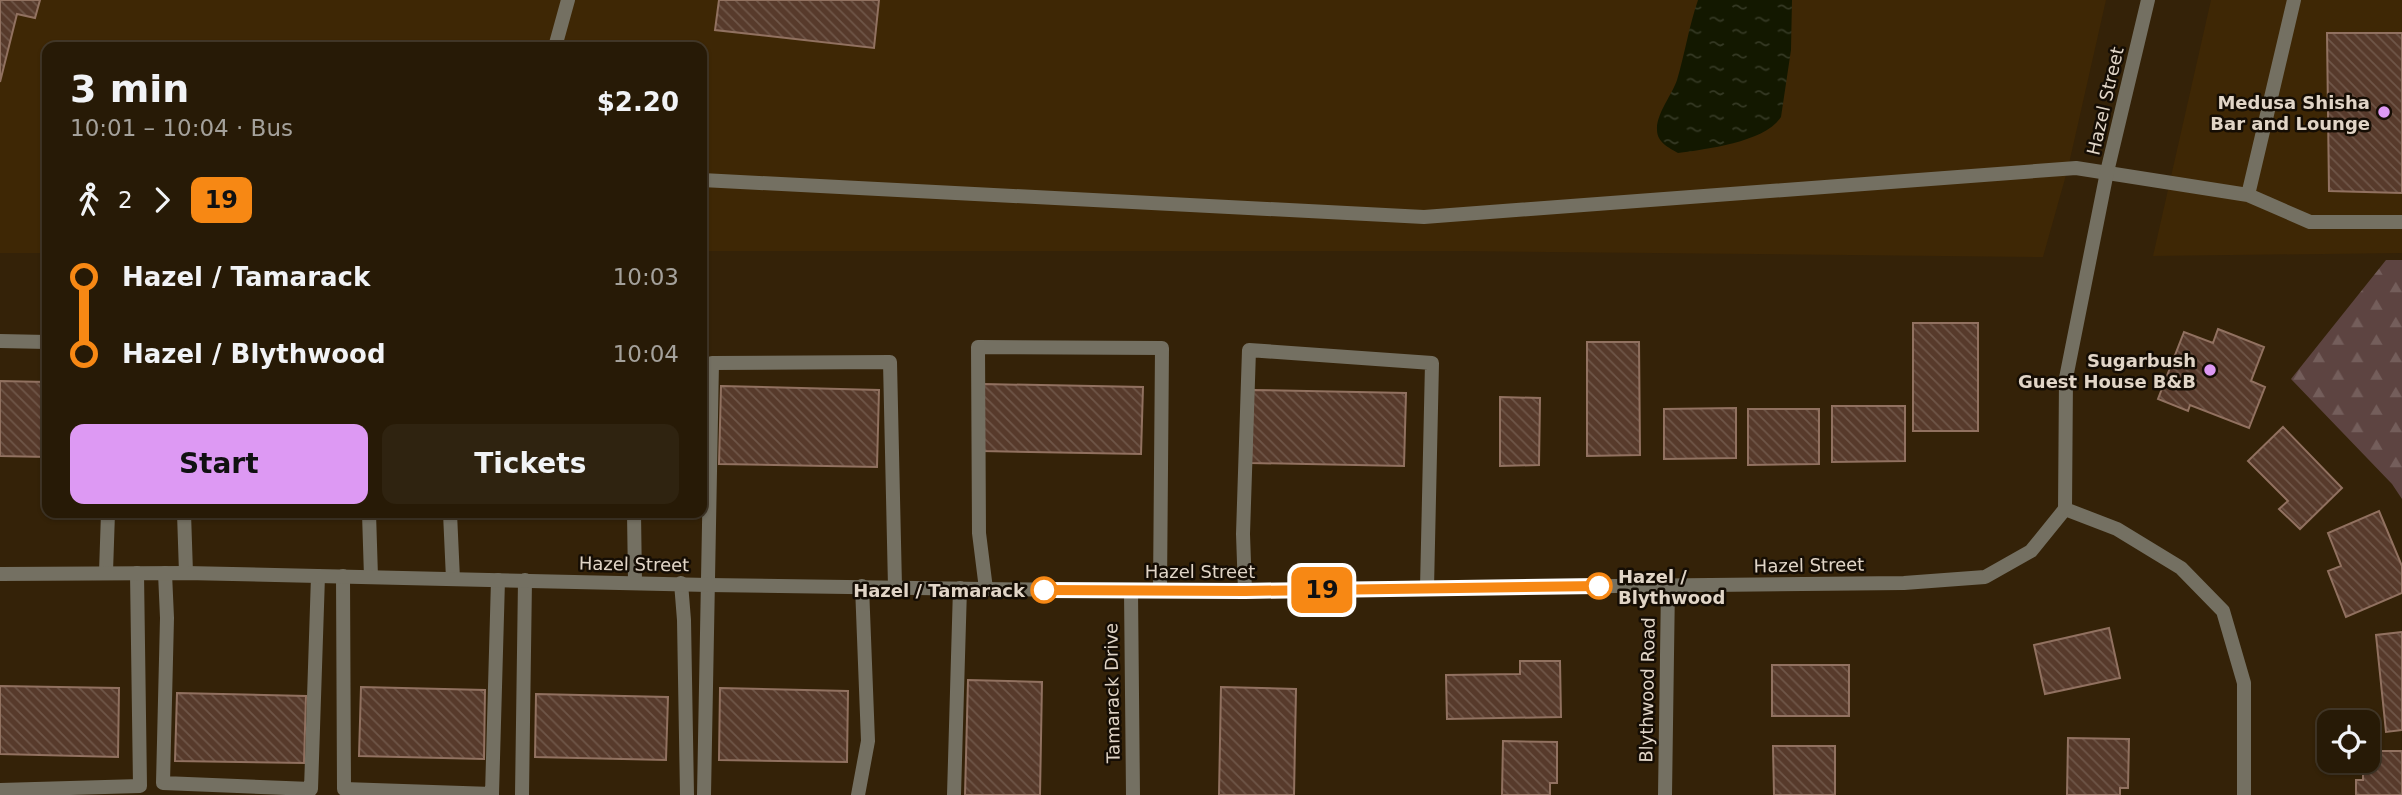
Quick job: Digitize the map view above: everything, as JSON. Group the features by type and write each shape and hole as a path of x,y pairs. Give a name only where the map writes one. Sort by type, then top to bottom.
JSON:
{"street":[{"path":"556,42 568,0"},
{"name":"Hazel Street","path":"0,574 186,573 1131,591 1904,583 1984,577 2031,551 2065,509 2066,378 2107,172 2148,0"},
{"path":"2248,195 2294,0"},
{"path":"707,180 1424,217 2076,168 2248,195 2310,222 2402,222"},
{"path":"0,341 42,342"},
{"path":"986,589 979,533 978,348 1162,348 1160,590"},
{"path":"1245,591 1243,534 1249,349 1432,363 1427,588"},
{"path":"704,795 712,363 890,362 895,587"},
{"path":"2065,509 2117,529 2181,568 2223,611 2244,683 2244,795"},
{"path":"106,572 108,518"},
{"path":"184,518 186,573"},
{"path":"369,518 371,577"},
{"path":"450,518 453,579"},
{"path":"634,518 635,582"},
{"path":"0,790 140,786 137,573"},
{"path":"165,573 167,618 163,783 311,789 318,576"},
{"path":"343,576 344,789 492,794 498,580"},
{"path":"523,795 525,580"},
{"path":"681,583 687,795"},
{"name":"Blythwood Road","path":"1665,795 1668,585"},
{"path":"858,795 868,741 862,586"},
{"path":"954,795 960,588"},
{"name":"Tamarack Drive","path":"1131,591 1133,795"}],"shaded area":[{"path":"0,0 2106,0 2068,168 2043,257 1461,251 707,251 707,42 42,42 42,253 0,253"},
{"path":"2211,0 2402,0 2402,253 2153,256"}],"green space":[{"path":"2386,260 2402,260 2402,499 2392,484 2291,379"}],"water":[{"path":"1698,0 1792,0 1791,50 1781,117 1773,126 1734,143 1678,153 1661,141 1657,124 1677,80"}],"building":[{"path":"0,0 40,0 35,18 17,14 0,82"},
{"path":"719,0 879,0 874,48 715,30"},
{"path":"2327,33 2402,33 2402,193 2329,191"},
{"path":"1913,323 1978,323 1978,431 1913,431"},
{"path":"2218,329 2264,347 2251,381 2265,387 2249,428 2190,405 2188,411 2158,399 2184,332 2213,343"},
{"path":"1587,342 1639,342 1640,455 1587,456"},
{"path":"0,381 42,382 42,457 0,456"},
{"path":"983,384 1143,387 1141,454 982,451"},
{"path":"721,386 879,390 877,467 719,464"},
{"path":"1253,390 1406,393 1404,466 1251,463"},
{"path":"1500,397 1540,398 1539,465 1500,466"},
{"path":"1832,406 1905,406 1905,461 1832,462"},
{"path":"1736,408 1736,458 1664,459 1664,409"},
{"path":"1748,409 1819,409 1819,464 1748,465"},
{"path":"2283,427 2342,488 2300,529 2279,509 2288,501 2248,461"},
{"path":"2379,511 2402,566 2402,593 2346,617 2328,571 2341,566 2328,533"},
{"path":"2109,628 2120,678 2045,694 2034,645"},
{"path":"2402,632 2402,730 2386,732 2376,635"},
{"path":"1520,661 1560,661 1561,717 1447,719 1446,675 1520,674"},
{"path":"1772,665 1849,665 1849,716 1772,716"},
{"path":"968,680 1042,682 1040,795 965,795"},
{"path":"0,686 119,688 118,757 0,754"},
{"path":"361,687 485,690 484,759 359,756"},
{"path":"1221,687 1296,689 1294,795 1219,795"},
{"path":"720,688 848,691 847,762 719,760"},
{"path":"177,693 306,696 304,763 175,761"},
{"path":"536,694 668,697 666,760 535,757"},
{"path":"2068,738 2129,739 2128,788 2120,788 2120,795 2067,795"},
{"path":"1503,741 1557,742 1557,783 1550,783 1550,795 1502,795"},
{"path":"1773,746 1835,746 1835,795 1774,795"},
{"path":"2380,751 2402,751 2402,795 2356,795 2356,780 2363,780 2363,773 2380,773"}],"bus line":[{"name":"19","path":"1044,590 1245,591 1599,586"}],"place":[{"name":"Medusa Shisha Bar and Lounge","path":"2384,112"},
{"name":"Sugarbush Guest House B&B","path":"2210,370"},
{"name":"Hazel / Blythwood","path":"1599,586"},
{"name":"Hazel / Tamarack","path":"1044,590"}]}
